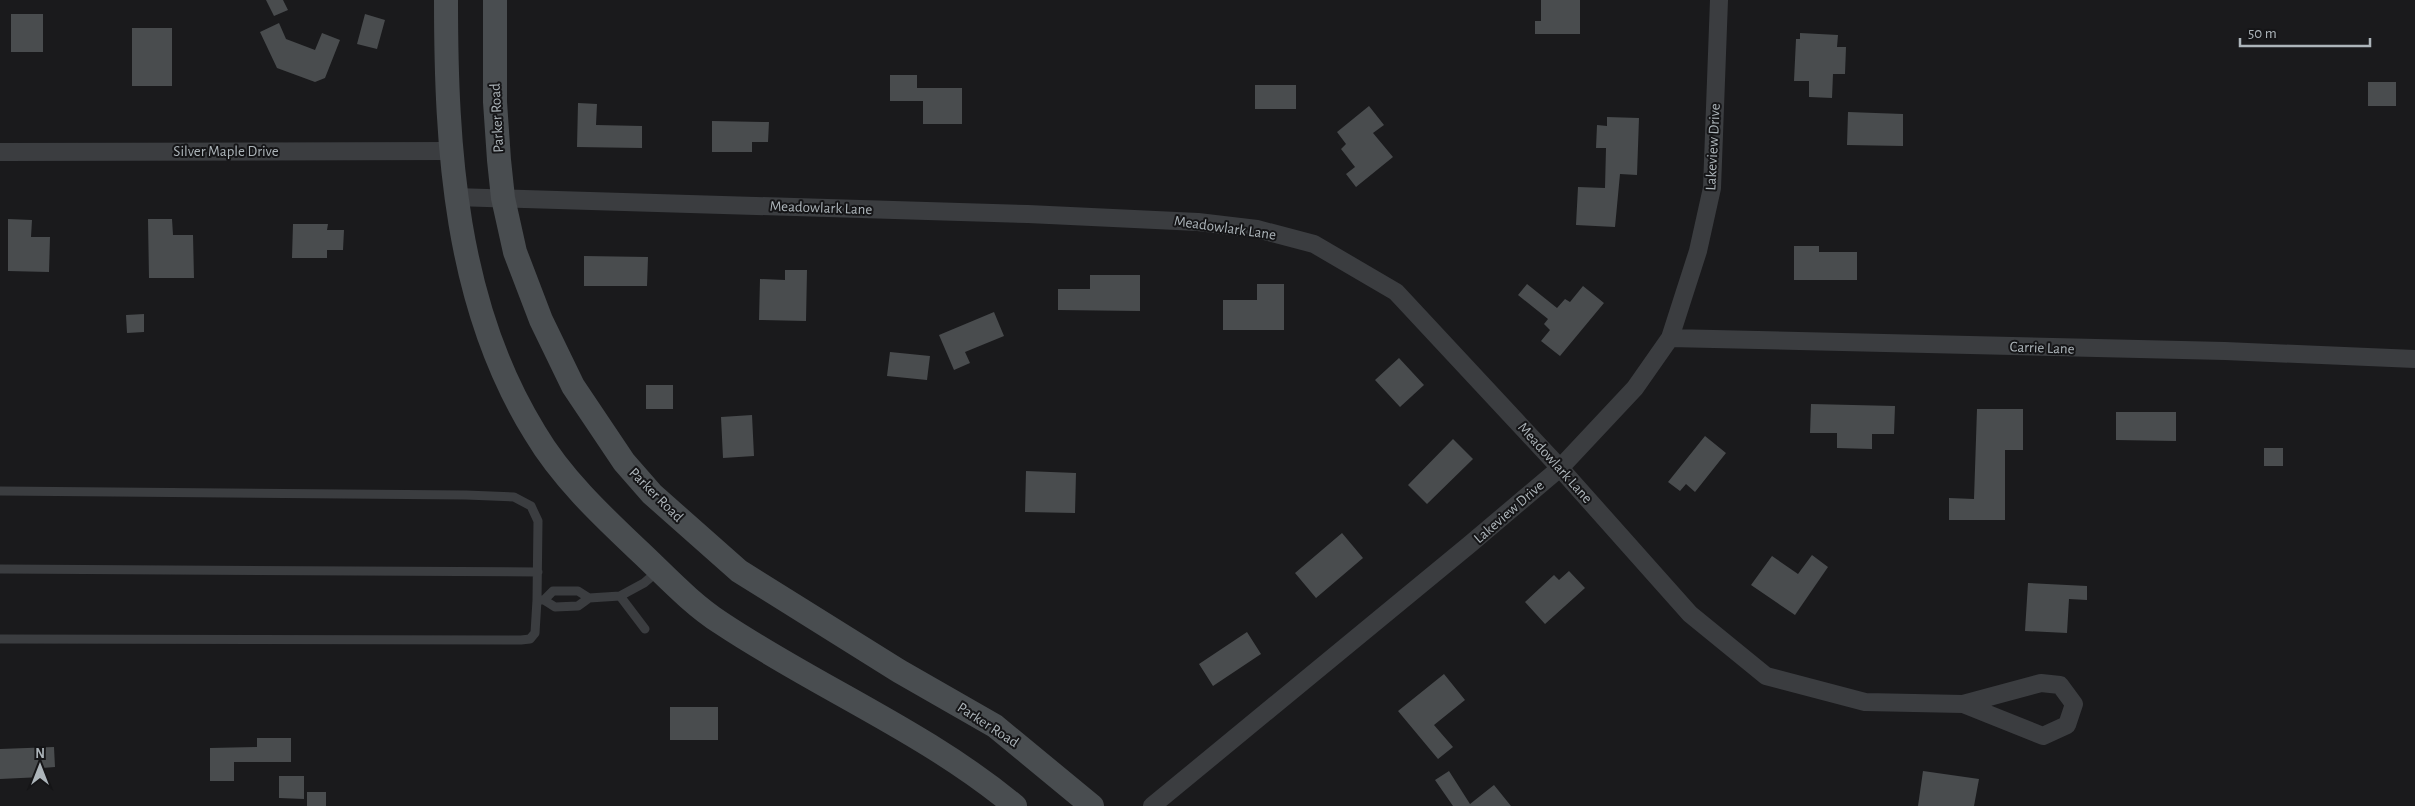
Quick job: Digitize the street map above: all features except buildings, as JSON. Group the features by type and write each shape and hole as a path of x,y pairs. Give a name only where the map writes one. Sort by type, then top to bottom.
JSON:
{"main road":[{"path":"446,0 451,151 455,197 472,279 496,355 514,397 536,436 581,495 683,592 718,621 766,652 983,779 1015,806"},
{"name":"Parker Road","path":"495,0 494,102 504,198 515,252 541,320 573,386 624,462 652,494 739,570 899,671 995,726 1092,806"}],"street":[{"name":"Lakeview Drive","path":"1152,806 1560,468 1635,388 1670,338 1698,251 1712,188 1719,0"},
{"name":"Silver Maple Drive","path":"0,152 451,151"},
{"name":"Meadowlark Lane","path":"455,197 1037,214 1198,222 1257,229 1314,244 1396,292 1560,468 1690,614 1766,676 1865,702 1963,704 2041,683 2060,685 2074,704 2067,725 2043,736 1963,704"},
{"name":"Carrie Lane","path":"1670,338 2225,351 2415,359"}],"lane":[{"path":"0,491 514,497 531,506 538,521 538,572 541,600 535,633 530,638 521,640 0,639"},
{"path":"541,600 555,607 578,606 589,598 620,596 644,583 659,572 637,549"},
{"path":"0,569 538,572"},
{"path":"541,600 552,591 578,591 589,598"},
{"path":"620,596 645,629"}]}
